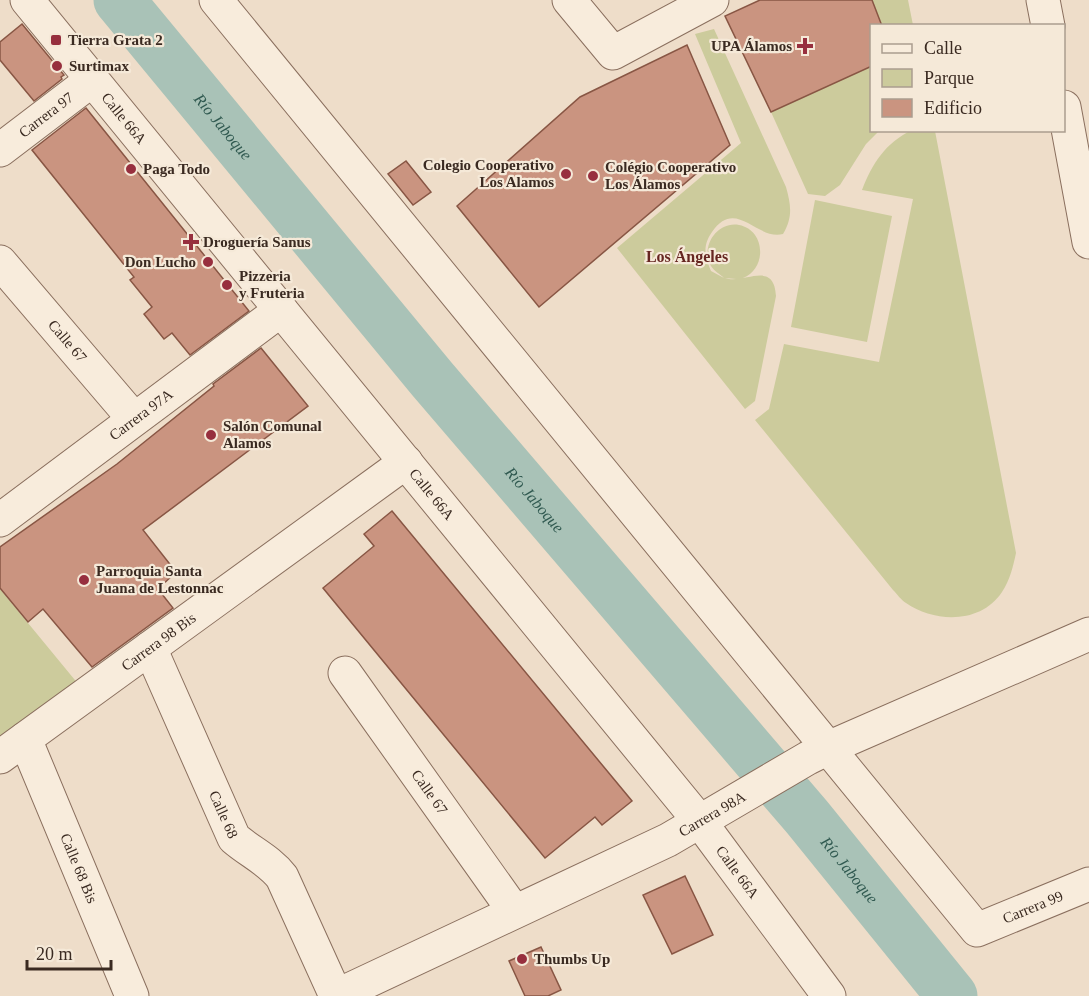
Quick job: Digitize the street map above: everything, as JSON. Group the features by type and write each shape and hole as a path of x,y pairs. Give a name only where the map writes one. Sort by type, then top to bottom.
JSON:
{"street":[{"name":"Calle 66A","path":"27,0 406,462 709,818 829,996"},
{"path":"216,0 828,748"},
{"path":"569,0 613,52 712,0"},
{"path":"1043,0 1048,24"},
{"name":"Carrera 97","path":"0,150 92,80"},
{"path":"1065,112 1089,242"},
{"name":"Calle 67","path":"0,262 134,419"},
{"name":"Carrera 97A","path":"0,520 281,310"},
{"name":"Carrera 98 Bis","path":"12,748 406,462"},
{"name":"Carrera 98A","path":"336,996 668,840 828,748 1089,634"},
{"name":"Calle 68","path":"150,648 234,838 245,848 274,866 282,877 336,996"},
{"name":"Calle 67","path":"345,673 514,911"},
{"name":"Calle 68 Bis","path":"12,748 132,996"},
{"name":"Carrera 99","path":"828,748 977,930 1089,884"}],"green space":[{"path":"872,0 908,0 913,24 882,24"},
{"path":"714,29 786,187 790,205 790,216 783,234 764,232 747,222 730,219 721,222 712,232 706,247 706,256 711,271 724,278 711,266 708,259 709,244 718,231 724,227 739,225 748,228 758,242 759,259 751,273 740,279 764,276 774,285 776,296 755,401 745,409 617,248 741,143 695,34"},
{"path":"870,66 870,132 878,132 866,144 840,185 825,196 808,194 771,112"},
{"path":"908,132 935,132 1016,553 1007,583 993,602 970,615 957,617 930,614 902,600 755,420 769,409 784,344 879,362 913,199 862,190 870,171 881,155"},
{"path":"815,200 892,216 867,342 791,327"},
{"path":"0,589 79,685 0,741"}],"building":[{"name":"UPA Álamos","path":"760,0 872,0 881,24 870,24 870,67 771,112 725,16"},
{"path":"22,24 64,75 34,101 0,60 0,42"},
{"name":"Colégio Cooperativo Los Álamos","path":"687,45 730,145 539,307 457,206 580,97"},
{"path":"86,108 249,311 190,355 172,333 164,339 144,314 152,307 130,280 134,277 32,150"},
{"path":"406,161 431,192 413,205 388,174"},
{"path":"261,348 308,406 143,530 176,572 158,589 173,608 92,667 43,609 28,622 0,588 0,547 117,464 214,386 213,384"},
{"path":"392,511 632,801 602,825 595,817 545,858 323,588 374,546 364,534"},
{"path":"685,876 713,935 672,954 643,895"},
{"path":"541,947 561,990 548,996 525,996 509,961"}],"waterway":[{"name":"Río Jaboque","path":"119,0 432,379 807,817 952,996"}],"place":[{"name":"Tierra Grata 2","path":"56,40"},
{"name":"UPA Álamos","path":"805,46"},
{"name":"Surtimax","path":"57,66"},
{"name":"Paga Todo","path":"131,169"},
{"name":"Colegio Cooperativo Los Alamos","path":"566,174"},
{"name":"Colégio Cooperativo Los Álamos","path":"593,176"},
{"name":"Droguería Sanus","path":"191,242"},
{"name":"Don Lucho","path":"208,262"},
{"name":"Pizzeria y Fruteria","path":"227,285"},
{"name":"Salón Comunal Alamos","path":"211,435"},
{"name":"Parroquia Santa Juana de Lestonnac","path":"84,580"},
{"name":"Thumbs Up","path":"522,959"}],"district":[{"name":"Los Ángeles","path":"687,256"}]}
